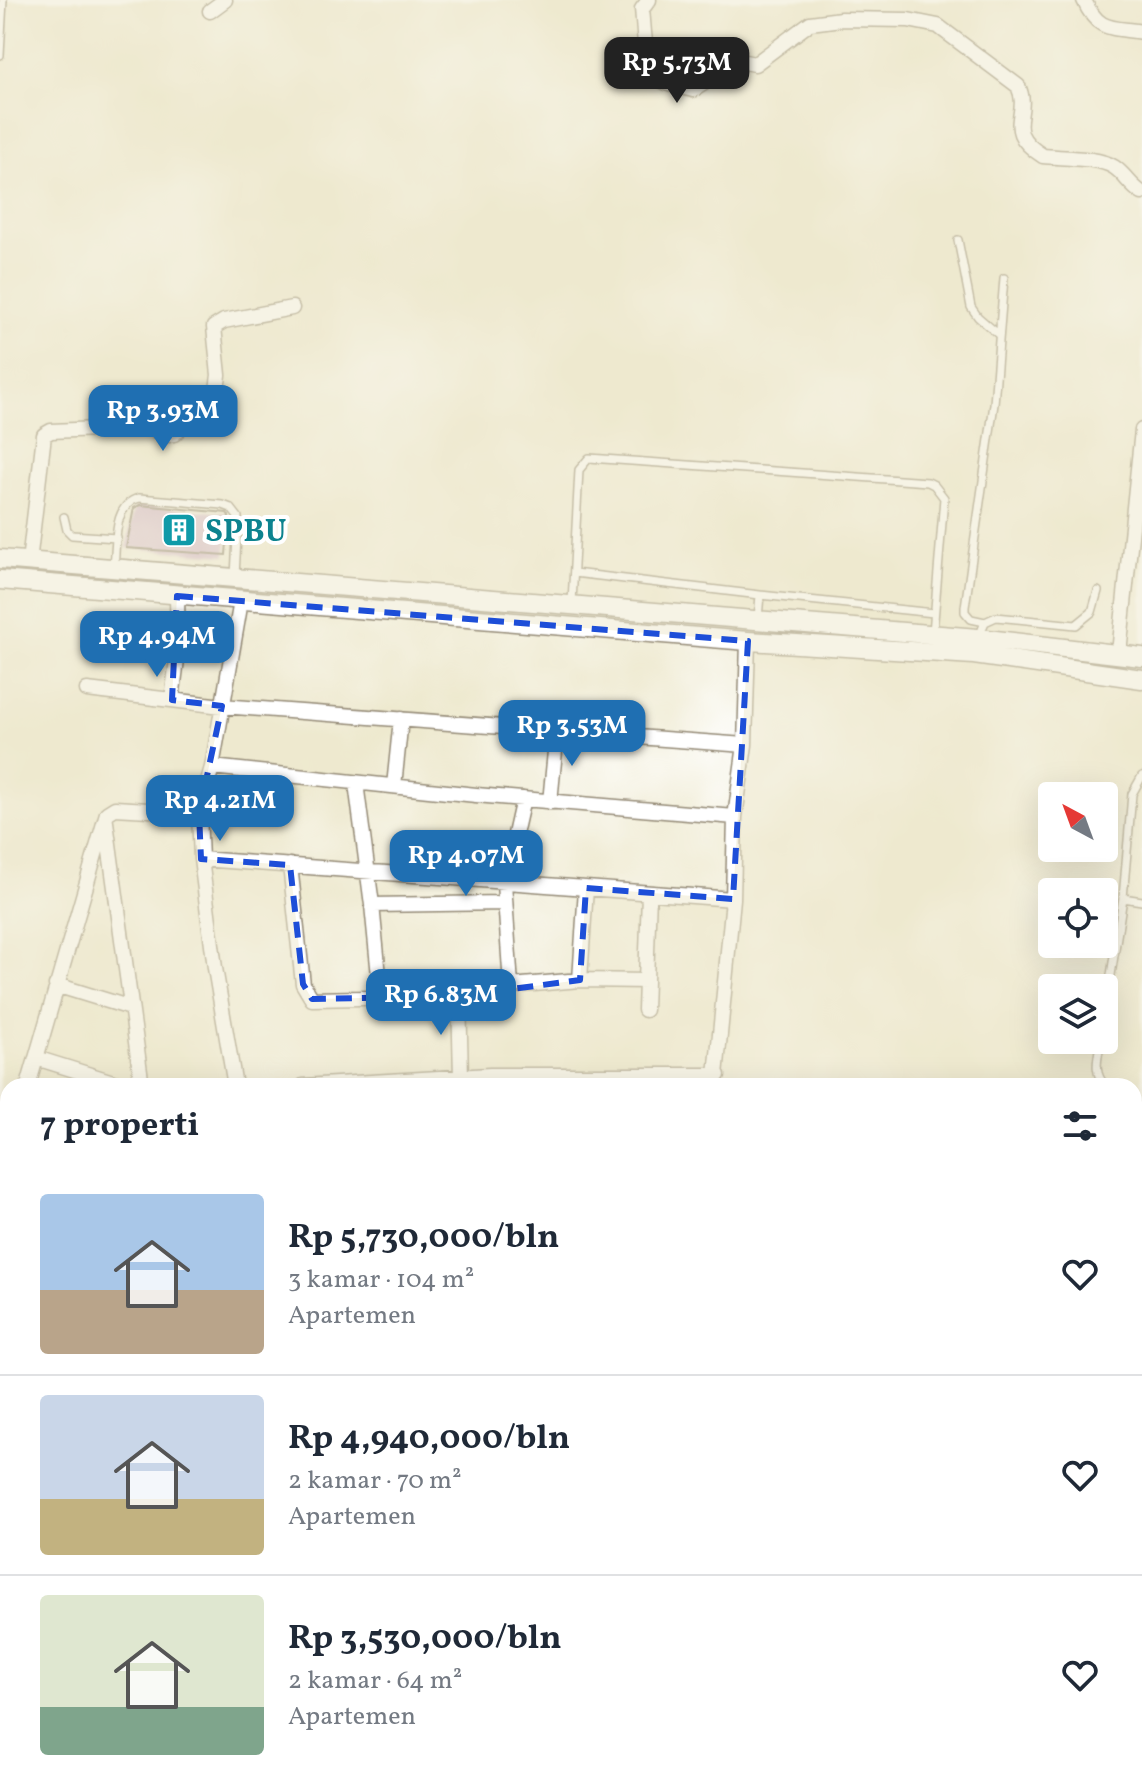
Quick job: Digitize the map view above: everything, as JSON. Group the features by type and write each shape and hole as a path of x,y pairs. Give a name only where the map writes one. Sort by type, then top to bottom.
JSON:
{"main road":[{"path":"0,559 979,638 1142,657"},
{"path":"73,586 74,565"},
{"path":"0,580 748,641 979,638 1142,679"}],"street":[{"path":"210,11 225,0"},
{"path":"649,0 642,9 649,68 665,83 693,90 704,83 710,67 734,60 755,64 810,23 841,19 894,20 938,26 1018,86 1022,95 1019,129 1022,137 1037,152 1043,156 1114,167 1129,185 1142,193"},
{"path":"1084,0 1097,22 1108,27 1142,32"},
{"path":"29,562 44,435 51,431 144,427 174,434 217,390 219,375 214,327 224,321 292,308"},
{"path":"1119,653 1142,430"},
{"path":"172,700 178,651 177,596"},
{"path":"234,1078 215,968 201,859 199,813 212,767 241,601"},
{"path":"717,1078 733,899 735,817 745,745 748,641"},
{"path":"87,690 222,706 745,745"},
{"path":"394,786 401,719"},
{"path":"550,802 557,731"},
{"path":"212,767 550,802 735,817"},
{"path":"356,783 381,996"},
{"path":"511,986 504,883 523,799"},
{"path":"30,1078 105,818 115,808 199,813"},
{"path":"105,818 141,1078"},
{"path":"201,859 733,899"},
{"path":"290,865 303,984 307,993 319,1000 459,996 511,986 580,980 646,981"},
{"path":"580,980 586,888"},
{"path":"645,1010 649,894"},
{"path":"372,905 505,903"},
{"path":"56,985 131,1008"},
{"path":"459,996 461,1077"},
{"path":"36,1058 100,1078"},
{"path":"443,1078 470,1078"}],"lane":[{"path":"0,55 3,0"},
{"path":"958,240 971,307 999,335"},
{"path":"1004,278 994,404 965,612 979,638 996,617 1076,625 1092,612 1098,591"},
{"path":"572,606 579,470 589,458 928,482 944,498 933,635"},
{"path":"114,568 120,515 126,504 134,500 223,505 231,508 238,517 235,577"},
{"path":"64,517 67,530 72,535 117,538"},
{"path":"574,573 934,613"},
{"path":"757,621 760,595"},
{"path":"1111,974 1123,898 1132,794 1142,776"},
{"path":"1123,898 1142,901"},
{"path":"1099,1054 1099,1078"}],"highlighted area":[{"path":"177,596 748,641 733,899 586,888 580,980 459,996 312,999 303,984 290,865 201,859 199,813 222,706 172,700"}],"building":[{"name":"SPBU","path":"140,505 227,513 226,555 126,548 134,508"}],"place":[{"name":"SPBU","path":"179,530"}]}
